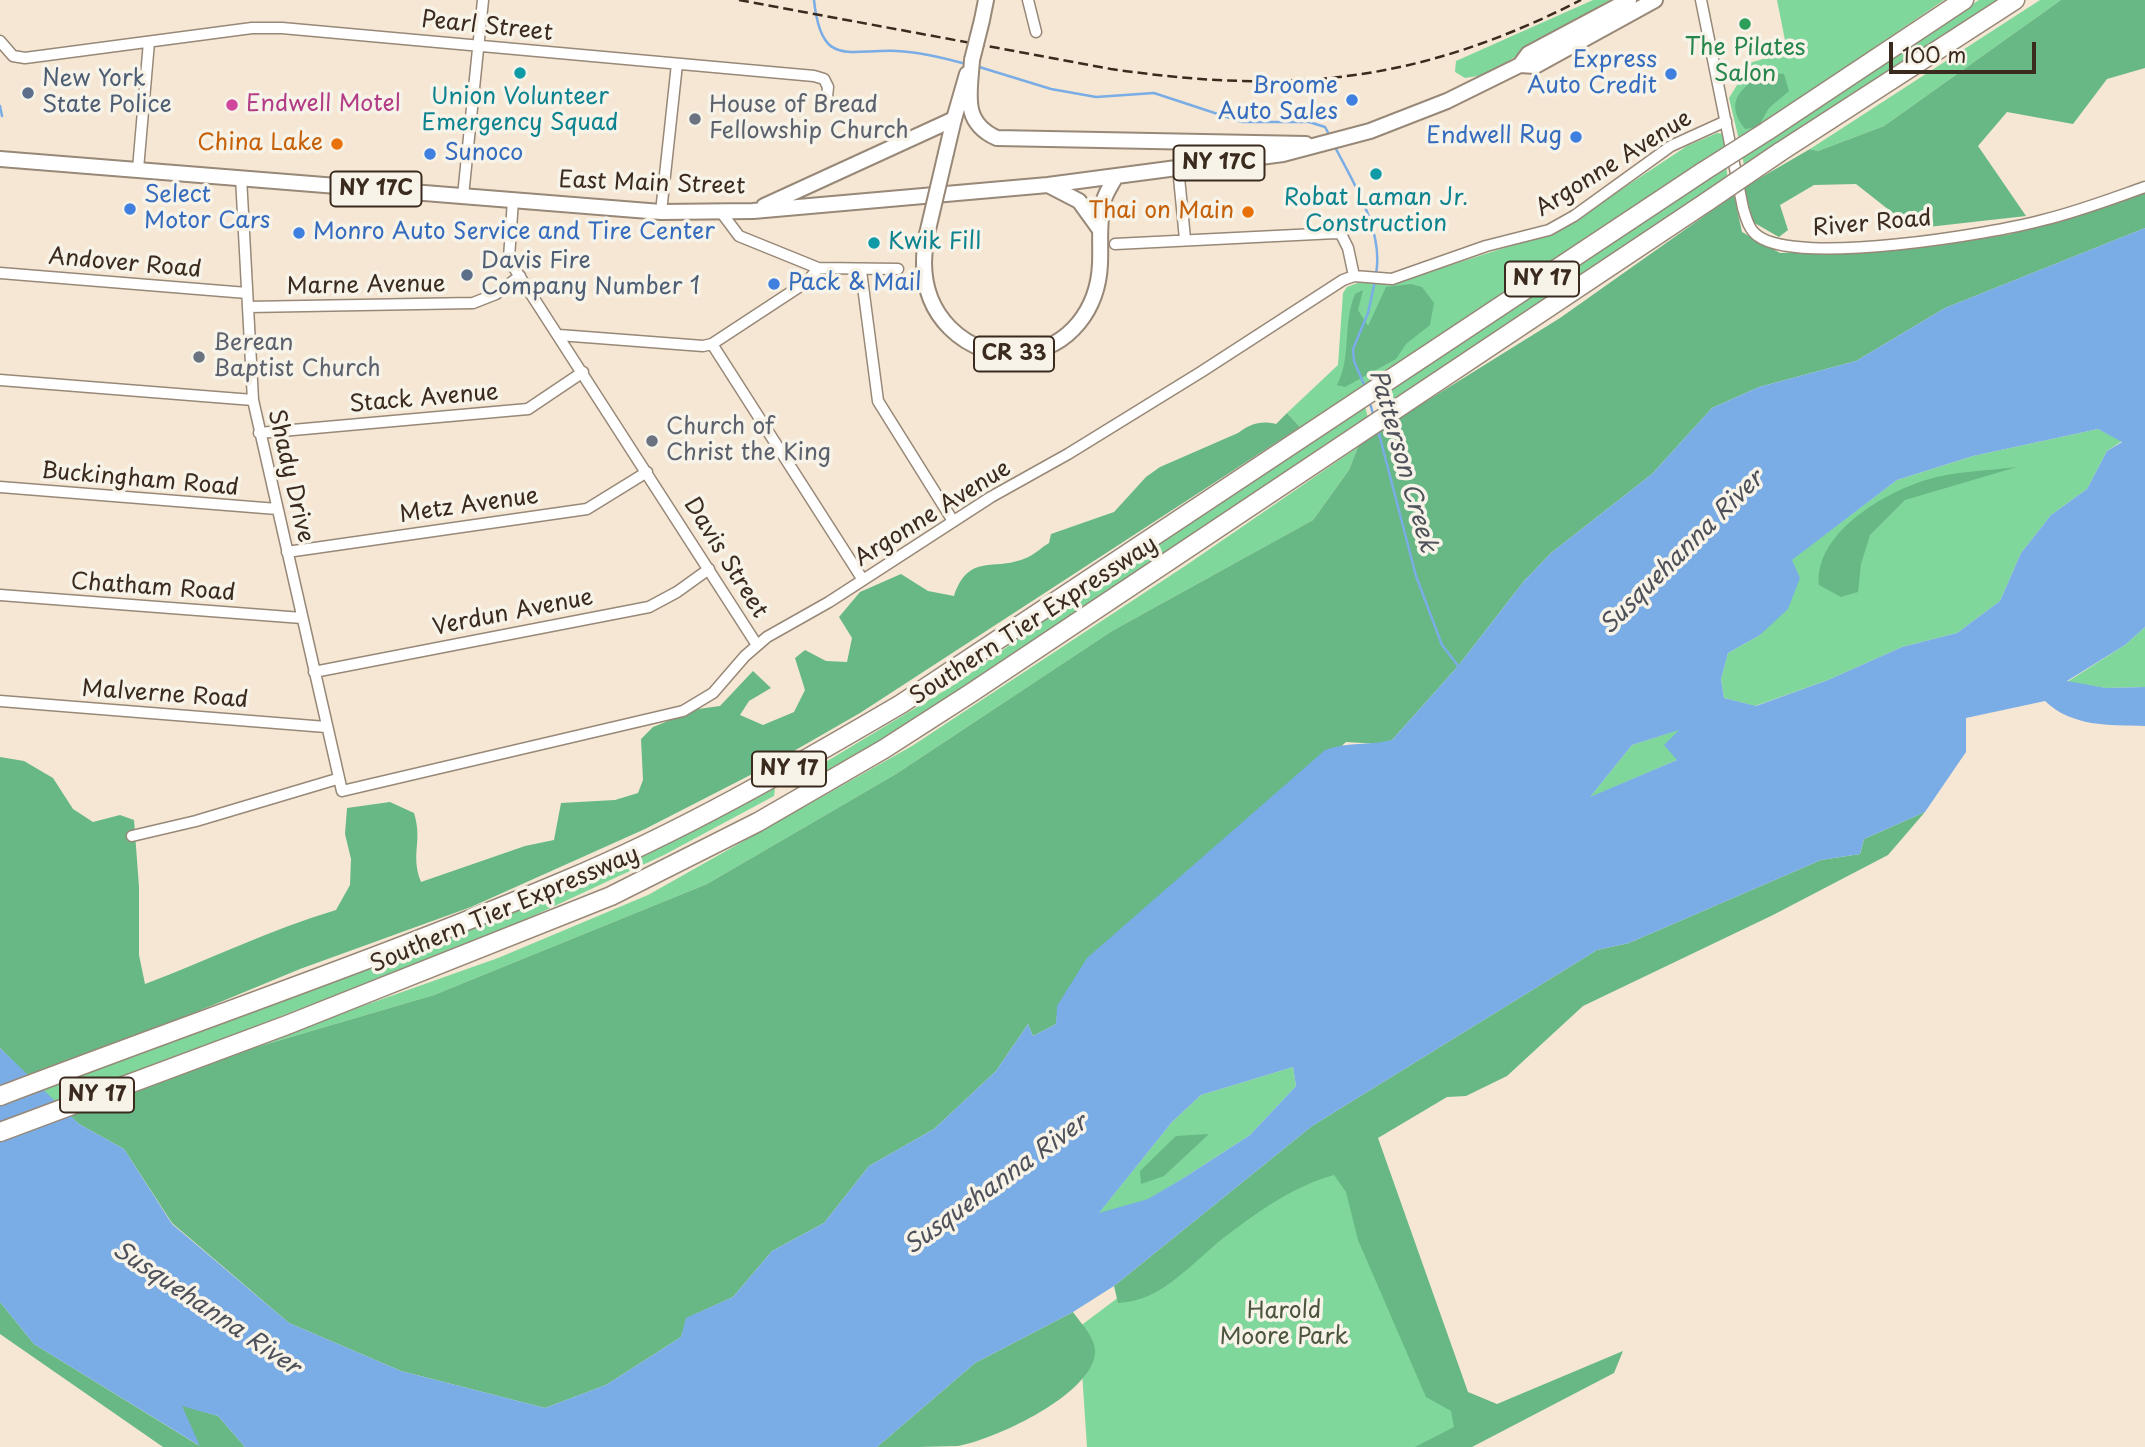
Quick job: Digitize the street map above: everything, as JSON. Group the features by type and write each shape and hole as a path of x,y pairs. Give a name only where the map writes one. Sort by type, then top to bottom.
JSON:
{"highway":[{"name":"Southern Tier Expressway","path":"0,1096 553,886 705,814 901,704 1964,0"},
{"name":"Southern Tier Expressway","path":"0,1132 557,920 758,822 884,749 1370,429 1780,152 2015,0"}],"main road":[{"path":"753,211 954,119 966,95 986,0"},
{"name":"NY 17C","path":"1520,65 1528,54 1629,0"},
{"name":"NY 17C","path":"1520,65 1535,66 1654,0"},
{"name":"East Main Street","path":"0,159 661,212 753,211 1048,185 1321,146 1447,101 1520,65"},
{"path":"966,95 973,118 982,131 997,138 1257,141 1321,146"},
{"name":"CR 33","path":"954,119 923,253 925,284 942,318 962,339 982,349 1021,354 1055,343 1067,335 1085,315 1098,283 1103,201 1116,176"},
{"path":"1048,185 1079,201 1100,230"}],"street":[{"path":"464,197 483,0"},
{"path":"1028,0 1036,32"},
{"name":"River Road","path":"1702,0 1748,224 1758,236 1792,248 1868,246 2020,226 2145,187"},
{"name":"Pearl Street","path":"0,41 13,56 25,58 279,28 814,76 824,79 828,86 826,107"},
{"path":"138,169 149,42"},
{"path":"661,212 677,64"},
{"name":"Argonne Avenue","path":"337,779 342,791 349,790 683,711 713,694 757,645 953,521 1068,454 1354,276 1392,279 1486,246 1549,230 1574,216 1671,146 1726,121"},
{"path":"1178,167 1185,239"},
{"name":"Shady Drive","path":"241,177 253,400 337,779"},
{"name":"Davis Street","path":"513,200 509,258 757,645"},
{"path":"722,212 739,236 818,268 861,271 898,269"},
{"path":"1115,244 1336,233 1341,234 1348,247 1354,276"},
{"path":"559,335 712,344 808,281 818,268"},
{"path":"861,271 878,401 953,521"},
{"name":"Andover Road","path":"0,273 247,293"},
{"name":"Marne Avenue","path":"248,307 473,303 496,294 520,276"},
{"path":"712,344 863,580"},
{"name":"Stack Avenue","path":"259,433 528,409 583,372"},
{"path":"0,380 253,400"},
{"name":"Metz Avenue","path":"287,552 587,509 647,472"},
{"name":"Buckingham Road","path":"0,487 277,509"},
{"name":"Verdun Avenue","path":"314,672 649,607 677,592 709,569"},
{"name":"Chatham Road","path":"0,595 302,618"},
{"name":"Malverne Road","path":"0,702 326,727"},
{"path":"132,836 196,821 337,779"}],"green space":[{"path":"1593,0 1610,0 1485,75 1465,78 1455,72 1456,61"},
{"path":"1777,0 1944,0 1739,140 1729,98 1737,85 1746,79 1746,64 1763,59 1762,46 1785,40"},
{"path":"1979,0 2005,0 1745,171 1742,154"},
{"path":"2040,0 2061,0 1884,126 1818,151 1810,149"},
{"path":"2061,0 2145,0 2145,68 2107,79 2073,124 2007,112 1978,146 2026,216 1928,227 1898,217 1856,184 1814,185 1780,205 1788,230 1779,237 1751,221 1743,188 1810,149 1818,151 1884,126"},
{"path":"1764,72 1784,74 1789,91 1769,108 1758,127 1745,129 1736,111 1738,96"},
{"path":"1717,133 1724,134 1724,150 1300,427 1287,413 1338,365 1343,293 1347,287 1360,282 1404,280 1560,230 1687,146"},
{"path":"1726,164 1728,183 1384,409 1381,395"},
{"path":"2145,193 2145,228 1945,308 1856,361 1759,387 1712,408 1652,474 1551,553 1524,581 1458,666 1392,740 1379,744 1346,742 1058,1006 1056,1024 1033,1036 1028,1024 996,1071 934,1129 869,1166 824,1223 772,1251 733,1297 687,1318 681,1337 606,1385 545,1408 401,1371 289,1323 172,1223 124,1149 79,1124 66,1112 199,1064 434,995 707,884 896,774 1112,631 1313,520 1349,470 1358,447 1372,435 1560,318 1734,195 1742,232 1780,253 1936,246 2011,234"},
{"path":"1411,284 1422,287 1434,303 1430,325 1406,344 1396,359 1345,387 1337,385 1342,374 1355,294 1363,290 1358,310 1368,326 1386,287"},
{"path":"1365,406 1368,418 922,716 802,786 797,788 794,785 794,781 957,683 1065,605"},
{"path":"1287,413 1300,427 860,713 766,767 645,829 471,907 300,969 32,1080 0,1048 0,757 24,761 53,778 73,809 93,822 120,815 134,820 139,887 139,955 145,984 264,935 336,910 350,885 351,859 345,834 347,808 390,802 414,813 421,882 525,846 554,840 561,803 615,800 638,793 643,780 641,739 653,727 698,709 720,706 753,671 771,688 749,701 740,715 763,725 794,712 805,690 795,658 805,650 826,661 847,662 852,638 839,617 860,592 901,574 928,591 954,596 960,582 975,568 1029,557 1049,543 1051,534 1114,512 1146,477 1160,467 1251,425 1265,422 1276,424"},
{"path":"2098,429 2122,441 2107,451 2087,489 2051,515 2021,553 2000,601 1957,633 1902,647 1828,680 1755,706 1724,698 1721,679 1728,653 1760,635 1791,560 1897,480 1973,456"},
{"path":"1358,447 1349,470 1313,520 1112,631 896,774 707,884 434,995 199,1064 498,958 648,895 912,746 1188,564"},
{"path":"2017,467 1905,500 1870,535 1861,564 1858,592 1841,597 1819,585 1820,566 1828,549 1854,518 1872,505 1909,486 1937,477"},
{"path":"2145,627 2145,687 2106,688 2067,682 2125,645"},
{"path":"1681,729 1677,760 1589,798 1632,745"},
{"path":"769,788 775,789 774,796 664,855 441,959 302,1008 57,1104 38,1086 166,1041"},
{"path":"1925,812 1888,855 1773,915 1583,1006 1507,1076 1466,1096 1447,1097 1378,1138 1468,1392 1497,1404 1623,1351 1614,1373 1472,1447 1415,1447 1454,1427 1451,1411 1426,1397 1358,1240 1346,1192 1334,1175 1305,1186 1264,1209 1226,1236 1163,1288 1134,1301 1118,1303 1114,1286 1312,1126 1597,950 1629,943 1821,860 1860,854 1864,839"},
{"path":"1293,1067 1296,1086 1250,1135 1148,1200 1098,1214 1172,1122 1201,1095"},
{"path":"1209,1134 1164,1176 1141,1184 1140,1171 1176,1136"},
{"name":"Harold Moore Park","path":"1326,1141 1477,1424 1432,1447 1087,1447 1079,1327"},
{"path":"0,1302 34,1344 198,1445 181,1405 218,1416 245,1447 163,1447 0,1334"},
{"path":"1073,1312 1095,1346 1094,1359 1086,1374 1055,1402 1014,1426 974,1442 958,1446 877,1447 975,1363"}],"water":[{"name":"Susquehanna River","path":"2145,228 2145,627 2125,645 2067,681 2106,688 2145,687 2145,726 2105,725 2079,720 2067,716 2045,701 1966,718 1966,752 1925,812 1864,839 1860,854 1821,860 1629,943 1597,950 1312,1126 1114,1286 1073,1312 975,1363 877,1447 245,1447 218,1416 182,1406 200,1446 34,1344 0,1302 0,1048 79,1124 124,1149 172,1224 289,1323 401,1371 545,1408 606,1385 681,1337 686,1318 733,1297 772,1251 824,1223 869,1166 934,1129 996,1071 1028,1024 1033,1036 1056,1024 1057,1006 1087,958 1325,750 1343,745 1392,740 1458,666 1524,581 1551,553 1652,474 1712,408 1759,387 1856,361 1945,308","holes":["2098,429 2122,442 2107,451 2087,489 2051,515 2021,553 2000,601 1957,633 1902,647 1828,680 1756,706 1724,698 1721,679 1728,653 1760,635 1788,609 1800,578 1792,560 1897,480 1973,456","1679,730 1664,745 1677,760 1590,797 1632,745","1293,1067 1296,1086 1250,1135 1148,1199 1099,1213 1172,1122 1201,1095"]}],"waterway":[{"name":"Patterson Creek","path":"814,0 823,36 830,45 839,50 906,52 966,64"},
{"name":"Patterson Creek","path":"976,66 1051,89 1096,97 1154,93 1242,122 1309,122 1325,127 1331,138"},
{"path":"0,106 2,116"},
{"name":"Patterson Creek","path":"1335,147 1372,225 1376,241 1376,274"},
{"name":"Patterson Creek","path":"1365,387 1354,361 1353,349 1368,313 1375,281"},
{"name":"Patterson Creek","path":"1369,400 1374,417"},
{"name":"Patterson Creek","path":"1378,430 1416,576 1442,645 1459,667"}],"railway":[{"path":"739,0 1111,69 1237,81 1352,75 1408,65 1464,49 1521,28 1581,0"}],"place":[{"name":"The Pilates Salon","path":"1745,24"},
{"name":"Union Volunteer Emergency Squad","path":"520,73"},
{"name":"Express Auto Credit","path":"1671,74"},
{"name":"New York State Police","path":"28,93"},
{"name":"Broome Auto Sales","path":"1352,100"},
{"name":"Endwell Motel","path":"232,105"},
{"name":"House of Bread Fellowship Church","path":"695,119"},
{"name":"Endwell Rug","path":"1576,137"},
{"name":"China Lake","path":"337,144"},
{"name":"Sunoco","path":"430,154"},
{"name":"Robat Laman Jr. Construction","path":"1376,174"},
{"name":"Select Motor Cars","path":"130,209"},
{"name":"Thai on Main","path":"1248,212"},
{"name":"Monro Auto Service and Tire Center","path":"299,233"},
{"name":"Kwik Fill","path":"874,243"},
{"name":"Davis Fire Company Number 1","path":"467,275"},
{"name":"Pack & Mail","path":"774,284"},
{"name":"Berean Baptist Church","path":"199,357"},
{"name":"Church of Christ the King","path":"652,441"}]}
